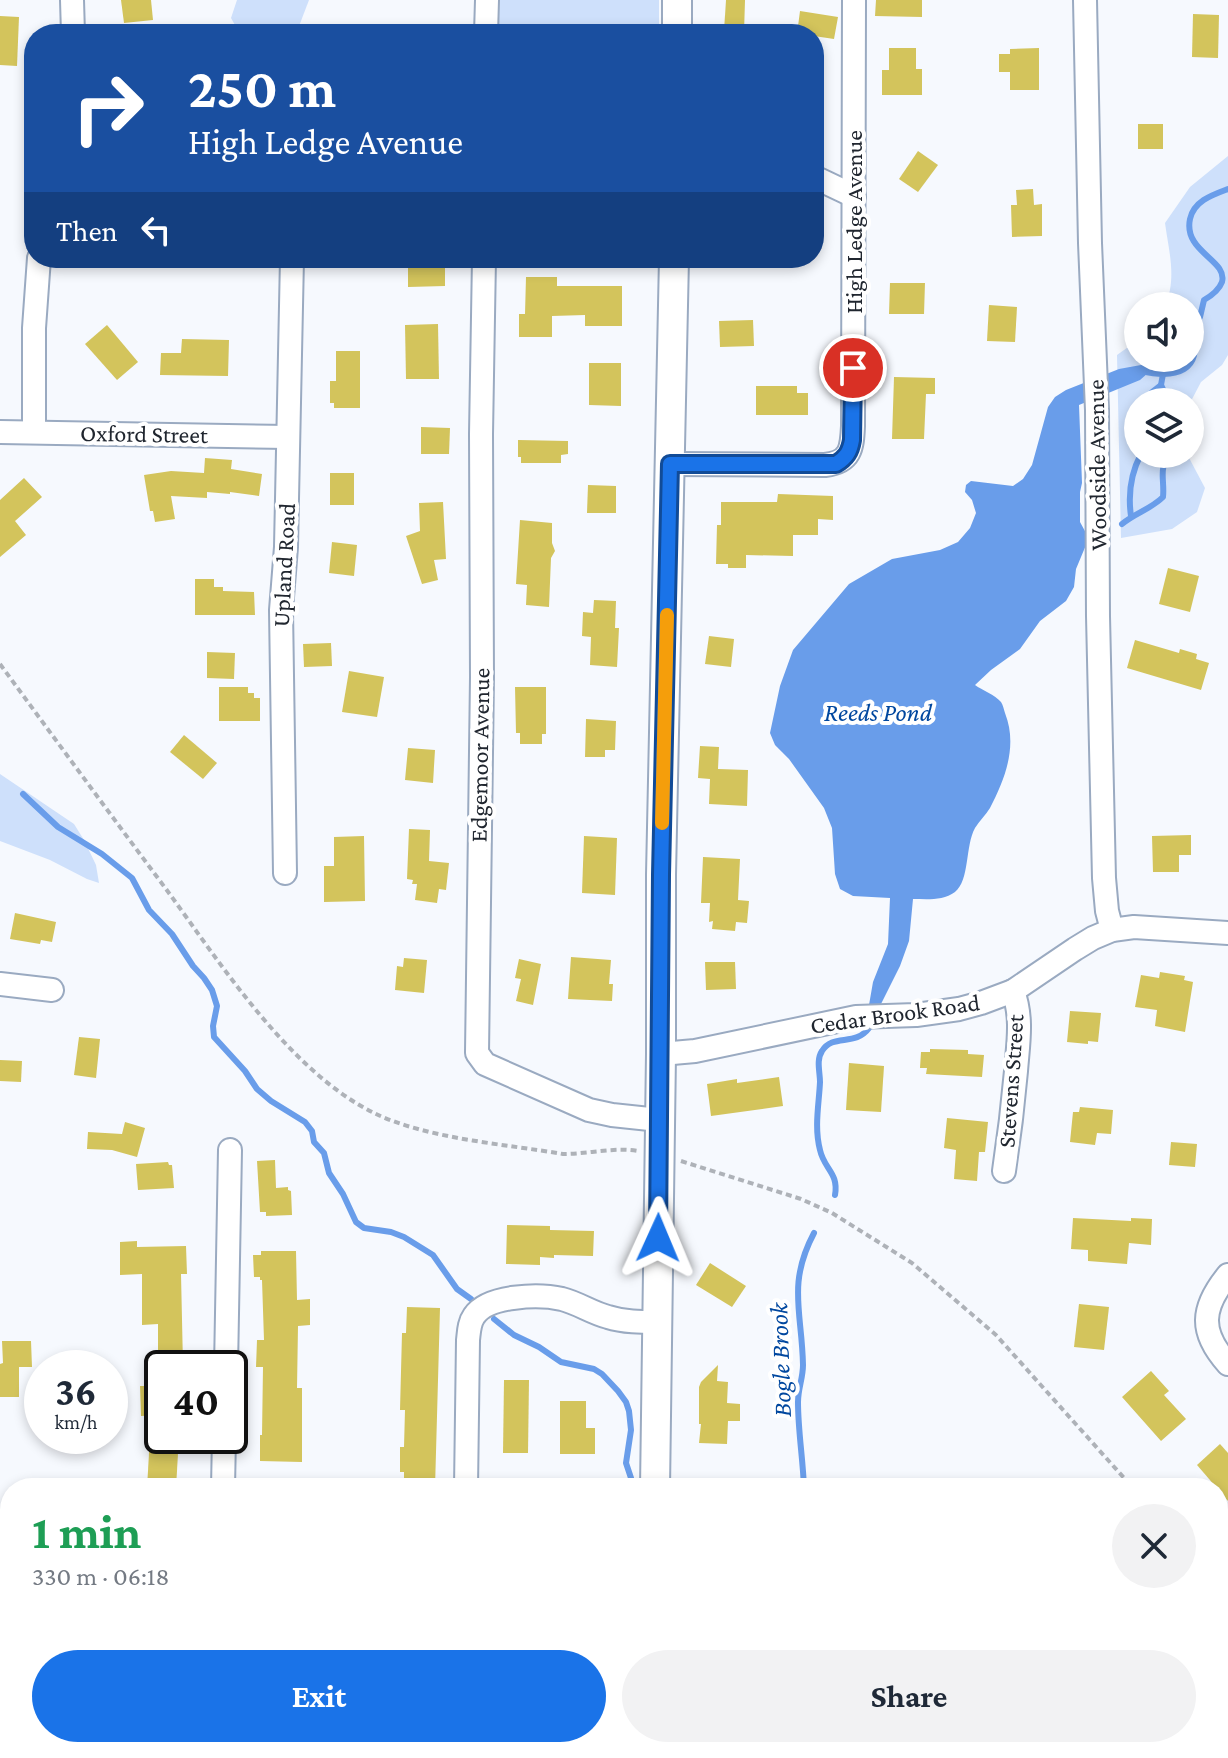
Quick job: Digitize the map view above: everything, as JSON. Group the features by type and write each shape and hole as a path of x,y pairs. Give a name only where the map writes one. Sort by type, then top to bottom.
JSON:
{"street":[{"path":"72,0 73,24"},
{"path":"486,24 487,0"},
{"path":"677,0 677,24"},
{"name":"High Ledge Avenue","path":"670,464 825,465 836,464 850,451 853,426 854,0"},
{"name":"Woodside Avenue","path":"1085,0 1097,410 1104,878 1112,930"},
{"path":"824,182 854,196"},
{"path":"34,432 34,328 38,268"},
{"name":"Upland Road","path":"285,873 281,610 286,547 292,268"},
{"name":"Edgemoor Avenue","path":"484,268 477,1053 485,1064 578,1106 612,1115 659,1120"},
{"path":"655,1478 661,875 674,268"},
{"name":"Oxford Street","path":"0,432 288,437"},
{"path":"1112,930 1134,927 1228,933"},
{"name":"Cedar Brook Road","path":"661,1054 695,1051 856,1017 916,1015 959,1009 1013,991 1075,949 1112,930"},
{"path":"0,984 52,990"},
{"name":"Stevens Street","path":"1004,1171 1020,1025 1020,1013 1013,991"},
{"path":"226,1350 230,1150"},
{"path":"1228,1275 1209,1305 1206,1323 1209,1338 1228,1364"},
{"path":"466,1478 469,1325 483,1307 522,1297 548,1297 577,1304 606,1317 657,1322"},
{"path":"223,1478 224,1454"}],"shaded area":[{"path":"237,0 309,0 300,24 234,24 231,18"},
{"path":"498,0 659,0 659,24 497,24"},
{"path":"1228,156 1228,355 1198,388 1124,388 1124,468 1194,468 1205,488 1197,512 1172,529 1121,538 1117,355 1124,350 1124,372 1204,372 1204,292 1170,292 1170,255 1165,223 1190,187"},
{"path":"0,774 74,824 96,865 99,883 0,841"}],"water":[{"name":"Reeds Pond","path":"1124,368 1124,372 1148,372 1140,380 1079,405 1080,522 1086,533 1086,545 1076,569 1074,587 1066,601 1040,621 1020,649 975,685 1003,706 1010,738 1005,774 990,808 972,835 960,887 945,897 913,899 909,941 900,966 880,1006 869,1005 873,982 888,944 890,898 853,896 840,889 835,874 832,828 824,808 789,759 775,745 770,733 780,686 793,650 849,584 892,559 940,550 958,542 970,528 976,513 972,500 965,492 966,485 971,481 1013,486 1023,479 1032,465 1048,407 1055,397"}],"building":[{"path":"121,0 151,0 153,20 124,23"},
{"path":"726,0 745,0 744,24 724,24"},
{"path":"876,0 922,0 922,17 875,16"},
{"path":"800,11 838,17 834,39 824,38 824,24 798,24"},
{"path":"1193,14 1219,15 1218,58 1192,57"},
{"path":"0,16 19,17 17,66 0,65"},
{"path":"889,48 916,48 916,69 922,69 922,95 882,95 882,70 889,70"},
{"path":"1039,48 1039,90 1010,90 1010,72 999,72 999,54 1010,54 1010,49"},
{"path":"1138,124 1163,124 1163,149 1138,149"},
{"path":"918,151 938,165 918,192 899,179"},
{"path":"1033,189 1034,205 1042,204 1042,236 1012,237 1011,205 1017,205 1016,190"},
{"path":"408,268 445,268 445,286 408,287"},
{"path":"526,277 557,277 557,286 622,286 622,326 585,326 585,315 552,316 552,337 519,337 519,314 525,314"},
{"path":"890,283 925,283 924,314 889,314"},
{"path":"989,305 1017,307 1015,342 987,341"},
{"path":"753,320 754,346 720,347 719,321"},
{"path":"438,324 439,379 406,379 405,325"},
{"path":"107,325 138,362 117,380 85,344"},
{"path":"182,339 229,340 228,376 160,375 161,353 181,353"},
{"path":"336,351 360,351 360,408 334,408 334,403 330,403 330,381 336,381"},
{"path":"589,363 621,363 621,406 589,405"},
{"path":"894,377 935,378 935,394 926,394 924,439 892,439"},
{"path":"756,386 797,386 797,393 808,393 808,415 756,415"},
{"path":"421,427 450,428 449,454 421,454"},
{"path":"518,440 568,441 568,454 561,455 561,463 521,463"},
{"path":"205,458 232,460 231,469 262,474 259,496 207,492 207,498 171,496 175,519 155,522 144,475 171,471 204,473"},
{"path":"330,473 354,473 354,505 330,505"},
{"path":"24,478 42,497 15,521 26,535 0,557 0,500"},
{"path":"588,485 616,486 616,513 587,513"},
{"path":"778,494 833,496 833,520 818,519 818,535 793,535 793,556 746,555 746,568 716,564 721,502 777,502"},
{"path":"443,502 446,559 434,560 438,580 422,584 406,536 420,531 419,503"},
{"path":"520,520 552,523 555,551 551,558 549,607 526,605 527,585 516,584"},
{"path":"332,542 357,545 354,576 329,573"},
{"path":"1168,568 1199,576 1190,612 1159,604"},
{"path":"195,579 214,579 214,587 223,587 223,591 254,592 255,615 195,615"},
{"path":"594,600 616,601 615,628 619,628 617,667 590,665 591,637 582,636 583,612 593,613"},
{"path":"709,636 734,639 731,667 705,664"},
{"path":"1135,640 1179,653 1180,649 1197,654 1196,659 1209,663 1201,690 1127,668"},
{"path":"331,643 332,666 304,667 303,644"},
{"path":"207,652 235,653 234,679 207,678"},
{"path":"349,671 384,677 377,717 342,712"},
{"path":"219,687 248,687 248,693 260,698 260,721 219,721"},
{"path":"515,687 546,687 546,734 542,734 542,744 520,744 520,733 516,733"},
{"path":"586,719 616,721 615,750 605,750 605,757 585,757"},
{"path":"184,735 217,763 203,779 170,752"},
{"path":"700,746 719,747 718,769 748,770 747,806 709,804 710,779 698,778"},
{"path":"408,748 435,750 433,783 405,780"},
{"path":"409,829 430,830 429,861 449,863 446,890 439,889 437,903 415,900 417,884 407,879"},
{"path":"1191,835 1191,855 1179,855 1179,872 1153,872 1152,836"},
{"path":"364,836 365,901 324,902 324,866 334,866 334,837"},
{"path":"584,836 617,838 615,895 582,893"},
{"path":"703,857 740,859 738,900 749,901 747,923 736,922 735,931 712,929 713,921 709,922 710,903 701,903"},
{"path":"15,913 56,922 52,942 41,940 40,944 10,939"},
{"path":"571,957 611,960 609,984 613,984 612,1001 568,999"},
{"path":"404,958 427,960 424,993 395,990 397,966 403,967"},
{"path":"519,959 541,964 533,1005 516,1001 521,979 515,978"},
{"path":"705,962 735,962 736,989 706,990"},
{"path":"1160,972 1185,976 1184,980 1193,982 1185,1032 1155,1026 1157,1010 1135,1007 1141,975 1159,978"},
{"path":"1070,1011 1101,1013 1098,1042 1067,1042"},
{"path":"79,1037 100,1039 96,1078 74,1075"},
{"path":"930,1049 968,1050 968,1054 984,1055 982,1077 926,1074 927,1068 920,1068 921,1052 930,1052"},
{"path":"0,1060 22,1061 21,1082 0,1081"},
{"path":"849,1063 884,1066 881,1112 846,1110"},
{"path":"779,1077 783,1106 711,1116 707,1084"},
{"path":"1080,1107 1113,1110 1111,1134 1097,1133 1095,1145 1070,1142 1073,1112 1079,1112"},
{"path":"947,1118 988,1122 985,1152 979,1152 977,1181 954,1179 956,1150 944,1148"},
{"path":"125,1122 145,1128 137,1157 112,1150 87,1149 88,1132 122,1134"},
{"path":"1171,1142 1197,1144 1195,1167 1169,1165"},
{"path":"275,1160 276,1188 288,1187 291,1191 292,1215 266,1216 266,1212 260,1212 257,1161"},
{"path":"168,1162 172,1165 174,1188 138,1190 136,1164"},
{"path":"1073,1218 1152,1219 1151,1245 1129,1243 1127,1264 1088,1261 1088,1250 1071,1249"},
{"path":"507,1225 594,1231 593,1256 554,1255 554,1258 540,1257 540,1265 506,1264"},
{"path":"137,1241 137,1247 186,1246 187,1274 181,1274 183,1350 158,1350 158,1324 142,1325 142,1274 120,1275 120,1242"},
{"path":"261,1251 296,1251 297,1300 310,1299 310,1325 298,1326 297,1388 302,1388 302,1462 260,1461 263,1367 256,1367 257,1340 264,1340 262,1280 254,1277 253,1255 261,1255"},
{"path":"710,1263 746,1286 732,1307 696,1285"},
{"path":"1079,1304 1109,1307 1104,1350 1074,1347"},
{"path":"407,1307 440,1308 435,1478 404,1478 404,1472 400,1472 405,1410 400,1410 402,1333 406,1333"},
{"path":"2,1341 31,1341 31,1350 24,1350 24,1367 19,1367 19,1397 0,1397 0,1364 3,1363"},
{"path":"718,1365 717,1381 728,1382 727,1403 740,1404 740,1421 728,1421 727,1444 699,1443 699,1387"},
{"path":"1151,1371 1169,1391 1164,1395 1186,1419 1161,1441 1122,1397"},
{"path":"504,1380 529,1380 528,1453 503,1453"},
{"path":"140,1386 144,1386 144,1416 141,1416"},
{"path":"560,1401 586,1401 586,1428 595,1428 595,1454 560,1454"},
{"path":"1220,1444 1228,1453 1228,1478 1208,1478 1197,1465"},
{"path":"149,1454 178,1454 177,1478 148,1478"}],"waterway":[{"name":"Bogle Brook","path":"1204,300 1221,285 1222,274 1193,240 1190,219 1200,203 1228,189"},
{"path":"1148,372 1177,372"},
{"path":"1162,388 1163,374"},
{"path":"1157,388 1161,385"},
{"path":"1131,516 1131,484 1135,468"},
{"path":"1122,524 1163,497 1163,468"},
{"path":"23,794 58,827 102,854 132,878 149,910 172,934 212,990 217,1006 214,1037 257,1089 305,1122 312,1131 314,1142 324,1153 329,1173 356,1222 364,1228 404,1237 433,1255 457,1289 471,1299"},
{"name":"Bogle Brook","path":"835,1195 835,1181 818,1141 819,1058 832,1042 857,1037 869,1028"},
{"name":"Bogle Brook","path":"803,1478 798,1413 803,1365 798,1283 814,1233"},
{"path":"494,1319 514,1335 561,1362 594,1369 618,1391 629,1411 631,1430 626,1463 631,1478"}],"slow traffic":[{"path":"662,823 667,615"}],"route":[{"path":"658,1238 661,875 670,464 836,464 850,451 852,440 853,368"}]}
